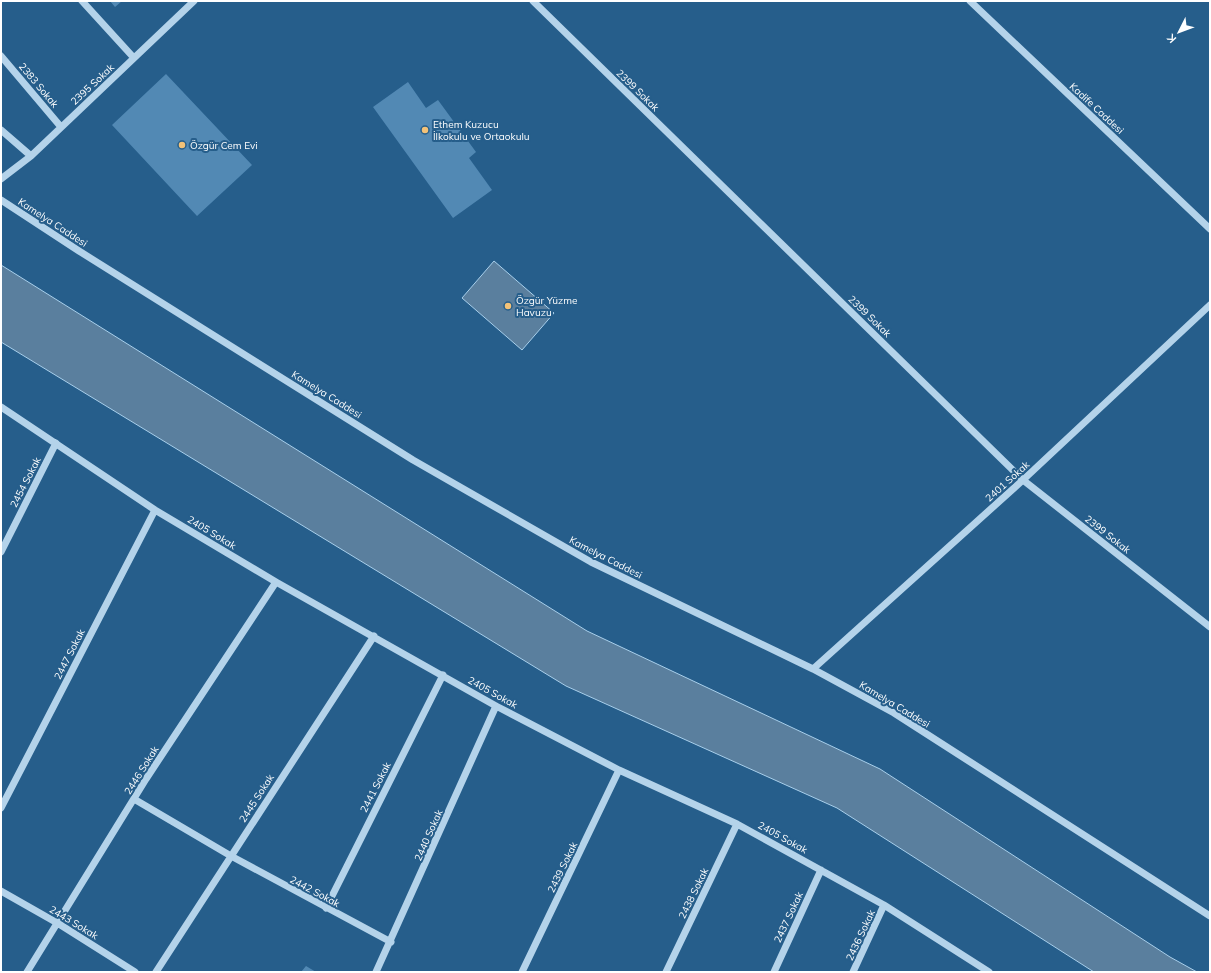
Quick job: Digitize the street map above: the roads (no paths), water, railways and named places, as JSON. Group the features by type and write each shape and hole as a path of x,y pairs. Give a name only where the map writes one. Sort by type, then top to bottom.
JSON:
{"street":[{"path":"82,1 134,58"},
{"name":"2395 Sokak","path":"1,179 30,156 194,1"},
{"name":"2399 Sokak","path":"533,1 1023,480 1210,627"},
{"name":"Kadife Caddesi","path":"970,1 1210,229"},
{"name":"2383 Sokak","path":"1,56 61,127"},
{"path":"1,130 30,156"},
{"name":"Kamelya Caddesi","path":"1,200 78,251 419,464 591,562 813,669 894,713 1210,916"},
{"name":"2401 Sokak","path":"813,669 1023,480 1210,305"},
{"name":"2405 Sokak","path":"1,407 155,510 276,582 496,706 619,770 737,824 884,905 989,972"},
{"name":"2454 Sokak","path":"1,552 56,443"},
{"name":"2447 Sokak","path":"1,808 155,510"},
{"name":"2446 Sokak","path":"28,972 59,924 134,799 276,582"},
{"name":"2445 Sokak","path":"156,972 374,636"},
{"name":"2441 Sokak","path":"326,908 442,675"},
{"name":"2440 Sokak","path":"376,972 391,942 496,706"},
{"name":"2439 Sokak","path":"522,972 619,770"},
{"name":"2442 Sokak","path":"134,799 230,856 391,942"},
{"name":"2438 Sokak","path":"666,972 737,824"},
{"name":"2437 Sokak","path":"774,972 821,870"},
{"name":"2443 Sokak","path":"1,891 59,924 135,972"},
{"name":"2436 Sokak","path":"853,972 884,905"}],"water":[{"name":"Özgür Yüzme Havuzu","path":"494,261 554,313 522,350 462,298"},
{"path":"1,265 587,631 880,769 1170,957 1197,972 1094,972 837,808 566,686 1,342"}],"place":[{"name":"Ethem Kuzucu İlkokulu ve Ortaokulu","path":"425,130"},
{"name":"Özgür Cem Evi","path":"182,145"},
{"name":"Özgür Yüzme Havuzu","path":"508,306"}]}
